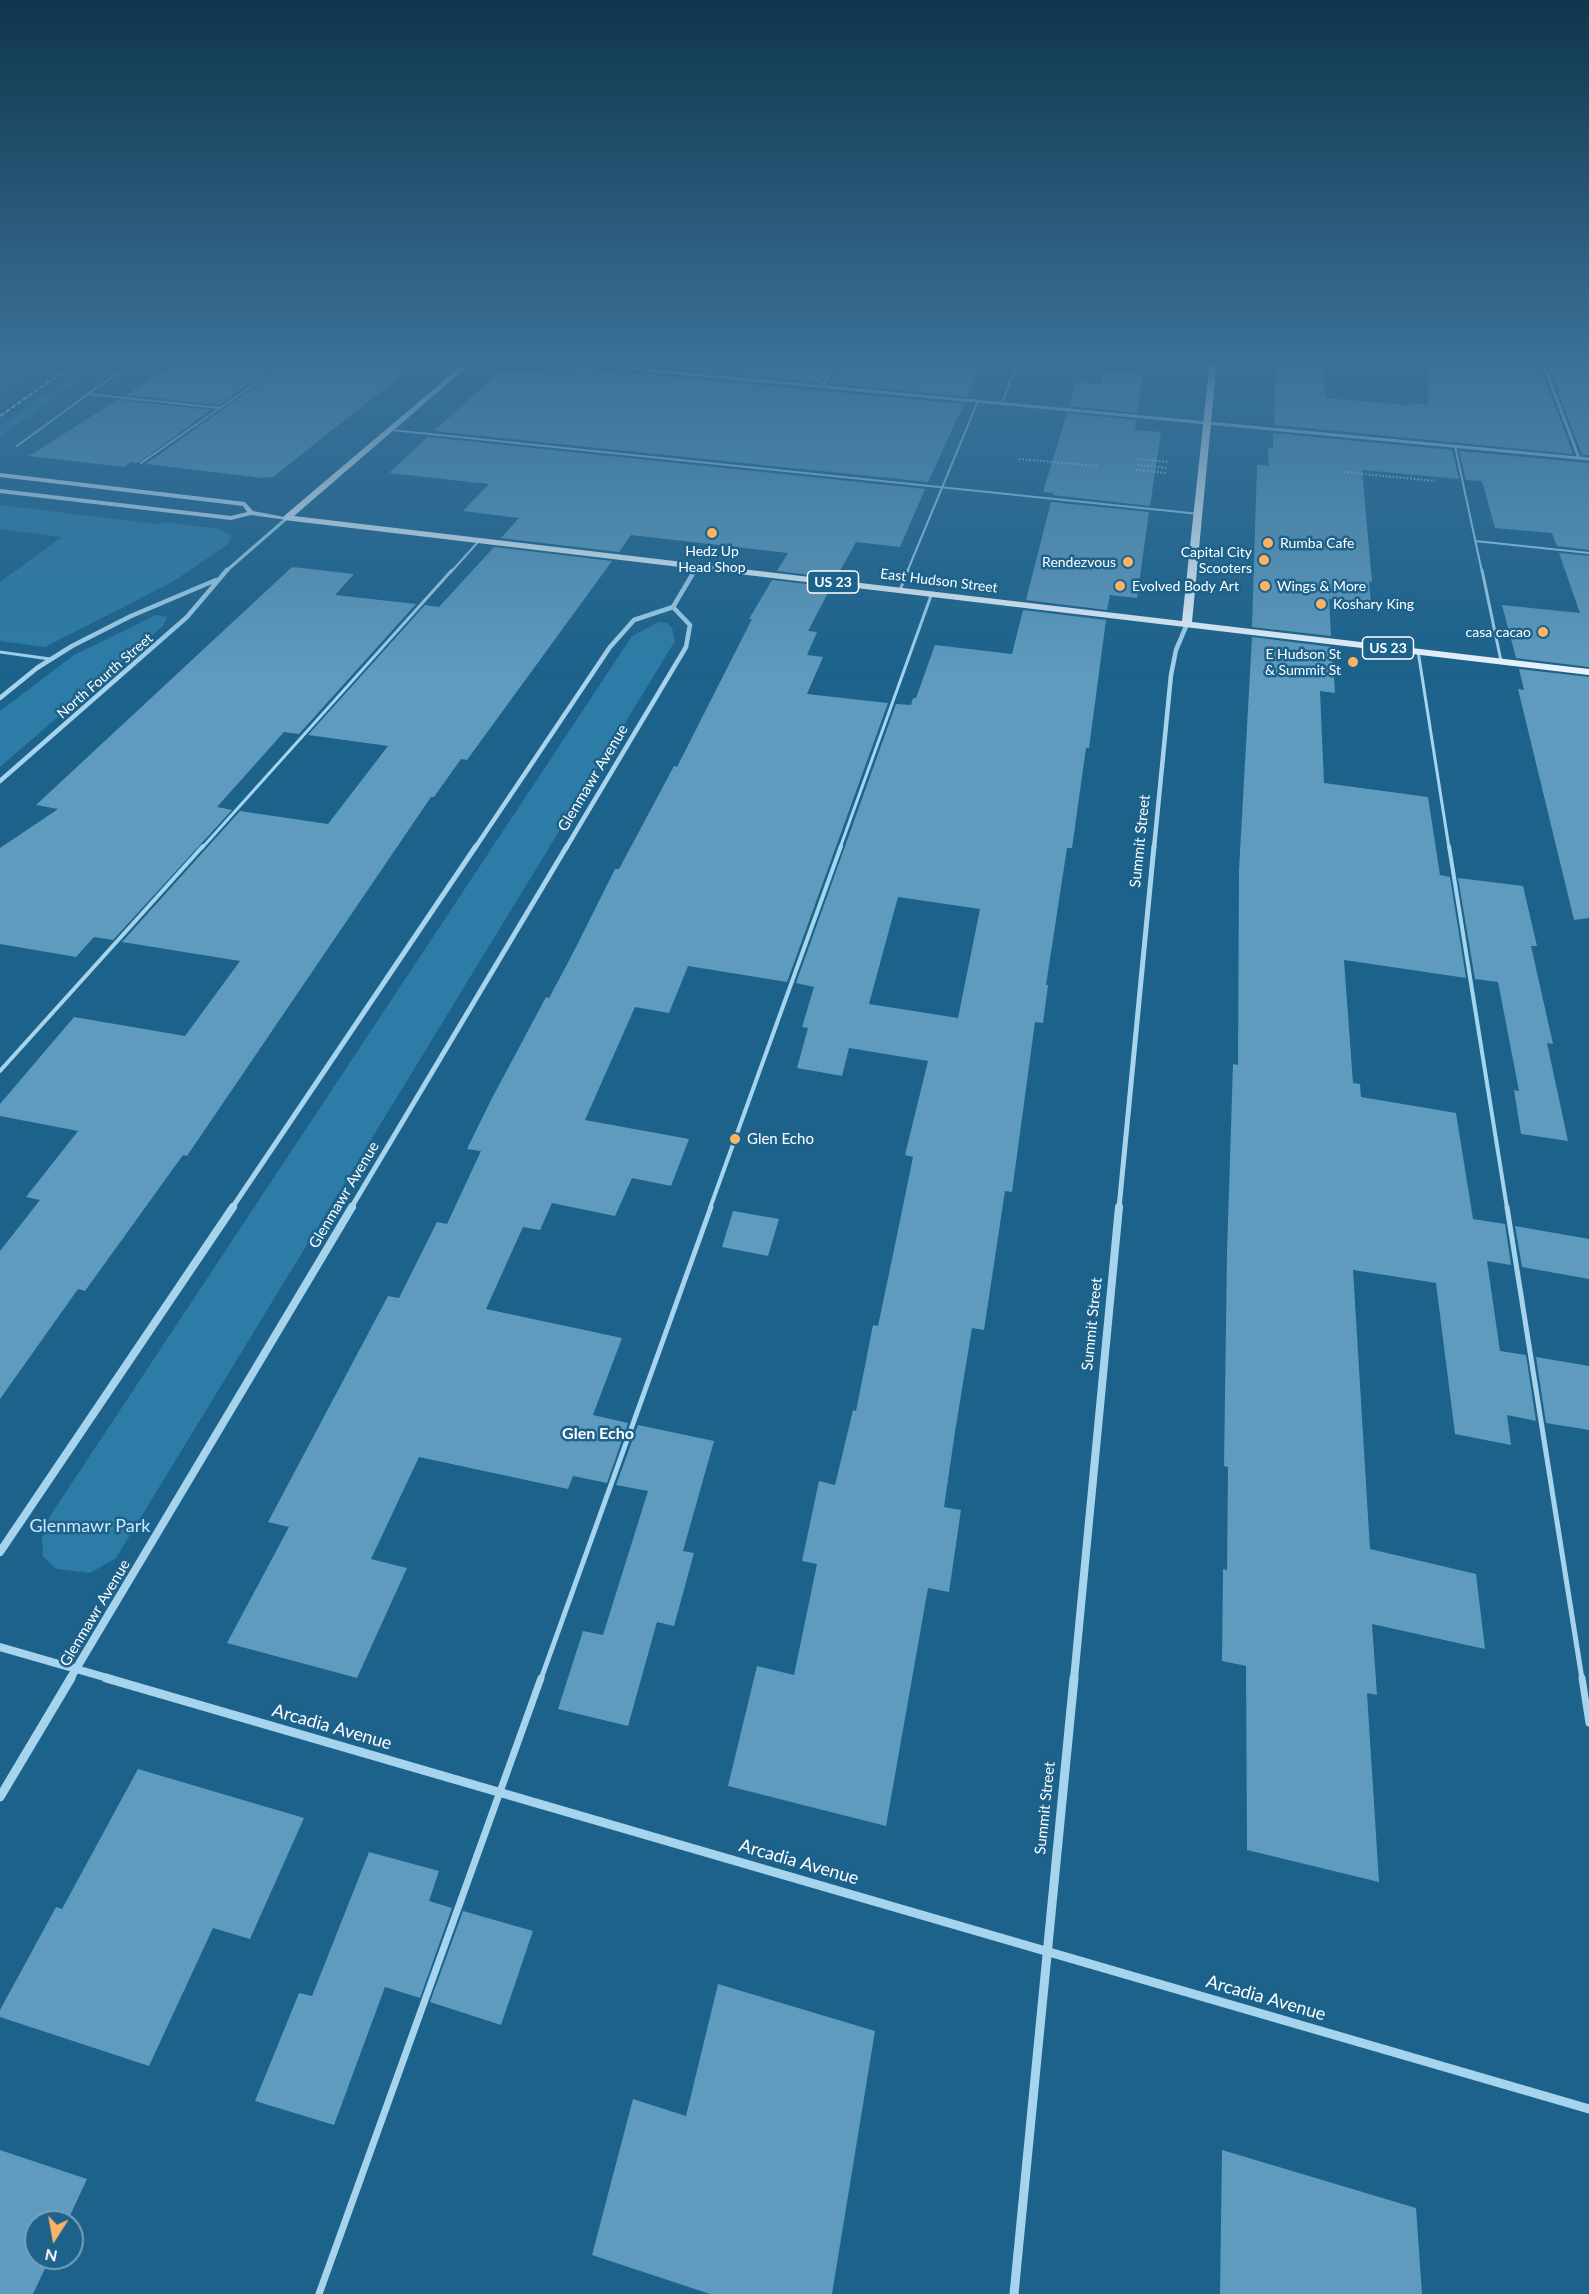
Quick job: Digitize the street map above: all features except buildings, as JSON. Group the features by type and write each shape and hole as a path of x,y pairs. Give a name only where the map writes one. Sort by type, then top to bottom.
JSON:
{"main road":[{"path":"287,518 347,467"},
{"name":"Summit Street","path":"1187,624 1204,467"},
{"name":"East Hudson Street","path":"0,475 245,504 251,513"},
{"name":"East Hudson Street","path":"0,491 231,518 251,513 478,542 932,593 1589,672"}],"street":[{"name":"North Fourth Street","path":"0,781 187,617 216,579 287,518"},
{"path":"0,1552 610,647 634,620 673,607 698,566"},
{"name":"North Fourth Street","path":"0,698 50,659 131,616 216,579"},
{"name":"Glenmawr Avenue","path":"0,1797 686,647 690,625 673,607"},
{"name":"Summit Street","path":"1014,2294 1171,675 1176,650 1187,624"},
{"name":"Arcadia Avenue","path":"0,1647 1589,2109"}],"lane":[{"path":"749,467 1199,514"},
{"path":"900,590 950,467"},
{"path":"1459,467 1501,661"},
{"path":"1475,541 1589,553"},
{"path":"0,1071 478,542"},
{"path":"319,2294 932,593"},
{"path":"1418,651 1589,1723"},
{"path":"0,652 50,659"}],"path":[{"path":"1158,467 1168,468"},
{"path":"1136,470 1167,473"},
{"path":"1344,472 1462,483"}],"green space":[{"path":"0,505 155,524 165,522 219,529 232,536 227,545 174,581 45,647 0,641 0,582 62,537 0,529"},
{"path":"156,615 167,617 163,626 0,767 0,711 74,655"},
{"name":"Glenmawr Park","path":"659,622 667,623 672,628 675,641 116,1558 90,1573 56,1569 43,1556 42,1538 50,1516 632,636"}],"place":[{"name":"Hedz Up Head Shop","path":"712,533"},
{"name":"Rumba Cafe","path":"1268,543"},
{"name":"Capital City Scooters","path":"1264,560"},
{"name":"Rendezvous","path":"1128,562"},
{"name":"Evolved Body Art","path":"1120,586"},
{"name":"Wings & More","path":"1265,586"},
{"name":"Koshary King","path":"1321,604"},
{"name":"casa cacao","path":"1543,632"},
{"name":"E Hudson St & Summit St","path":"1353,662"},
{"name":"Glen Echo","path":"735,1139"}],"district":[{"name":"Glen Echo","path":"598,1434"}]}
